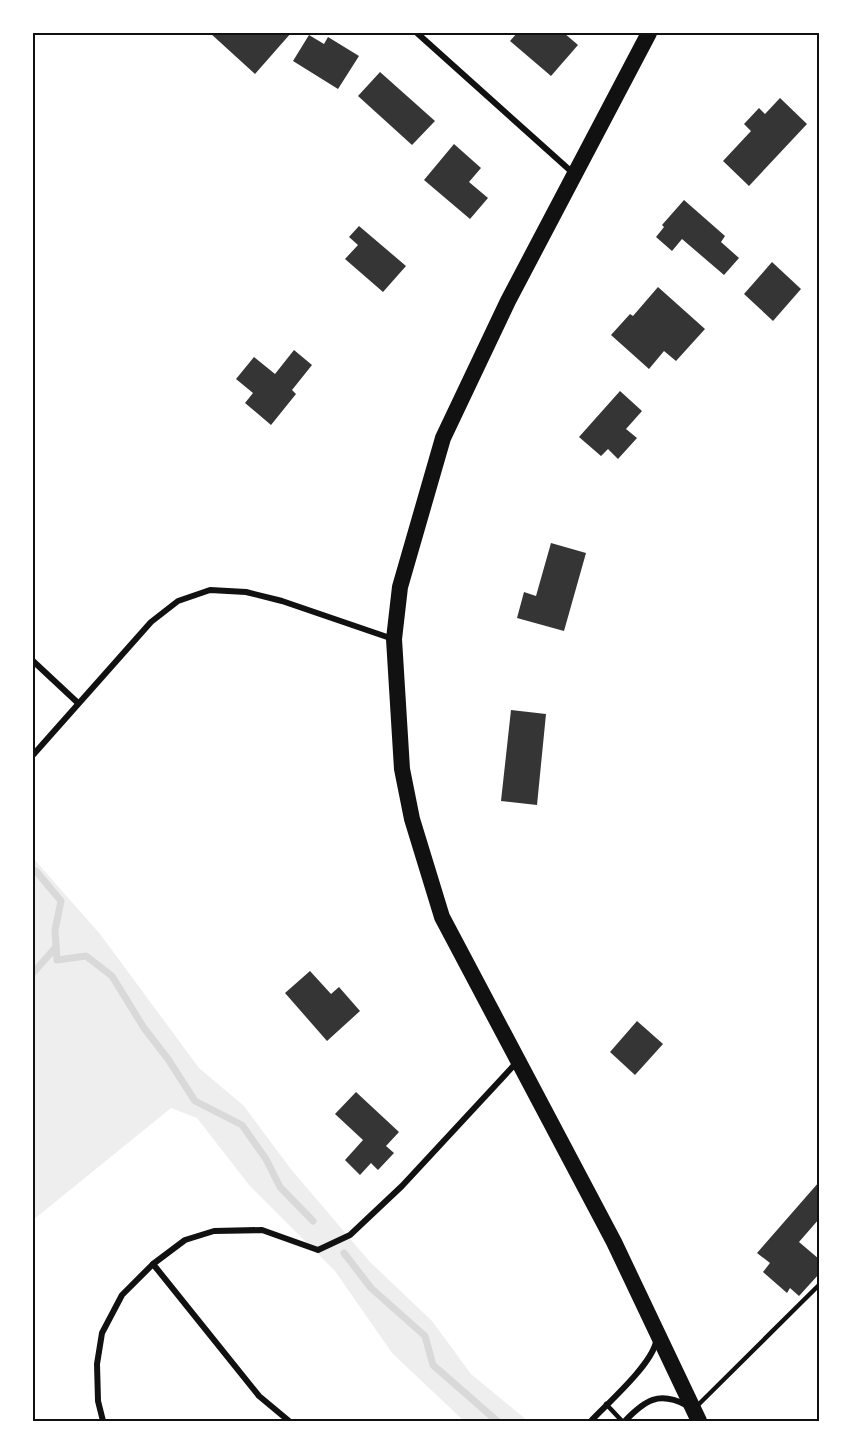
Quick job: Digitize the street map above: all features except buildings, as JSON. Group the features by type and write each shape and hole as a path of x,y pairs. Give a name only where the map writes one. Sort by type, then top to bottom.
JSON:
{"highway":[{"path":"649,33 508,301 443,438 400,587 394,639 402,769 412,819 442,917 614,1242 696,1415"}],"street":[{"path":"417,33 575,175"},
{"path":"33,755 151,622 178,601 210,590 246,592 282,601 394,639"},
{"path":"33,661 78,703"},
{"path":"103,1421 98,1401 97,1364 102,1333 122,1295 153,1264 185,1239 214,1231 262,1230 318,1250 350,1235 402,1186 518,1061"},
{"path":"153,1264 259,1396 289,1421"},
{"path":"591,1421 645,1365 655,1350 658,1332"},
{"path":"624,1421 651,1399 672,1398 696,1415"}],"lane":[{"path":"696,1415 819,1286"},
{"path":"606,1404 624,1421"}],"shaded area":[{"path":"33,858 100,934 199,1068 244,1106 290,1168 370,1262 432,1321 471,1374 528,1421 464,1421 392,1353 335,1271 249,1185 197,1118 171,1108 33,1220"}],"waterway":[{"path":"33,870 61,901 55,930 57,960 86,956 112,976 144,1028 168,1059 195,1101 242,1125 266,1159 280,1187 313,1221"},
{"path":"33,973 56,947"},
{"path":"344,1253 371,1288 425,1336 433,1365 497,1421"}]}
